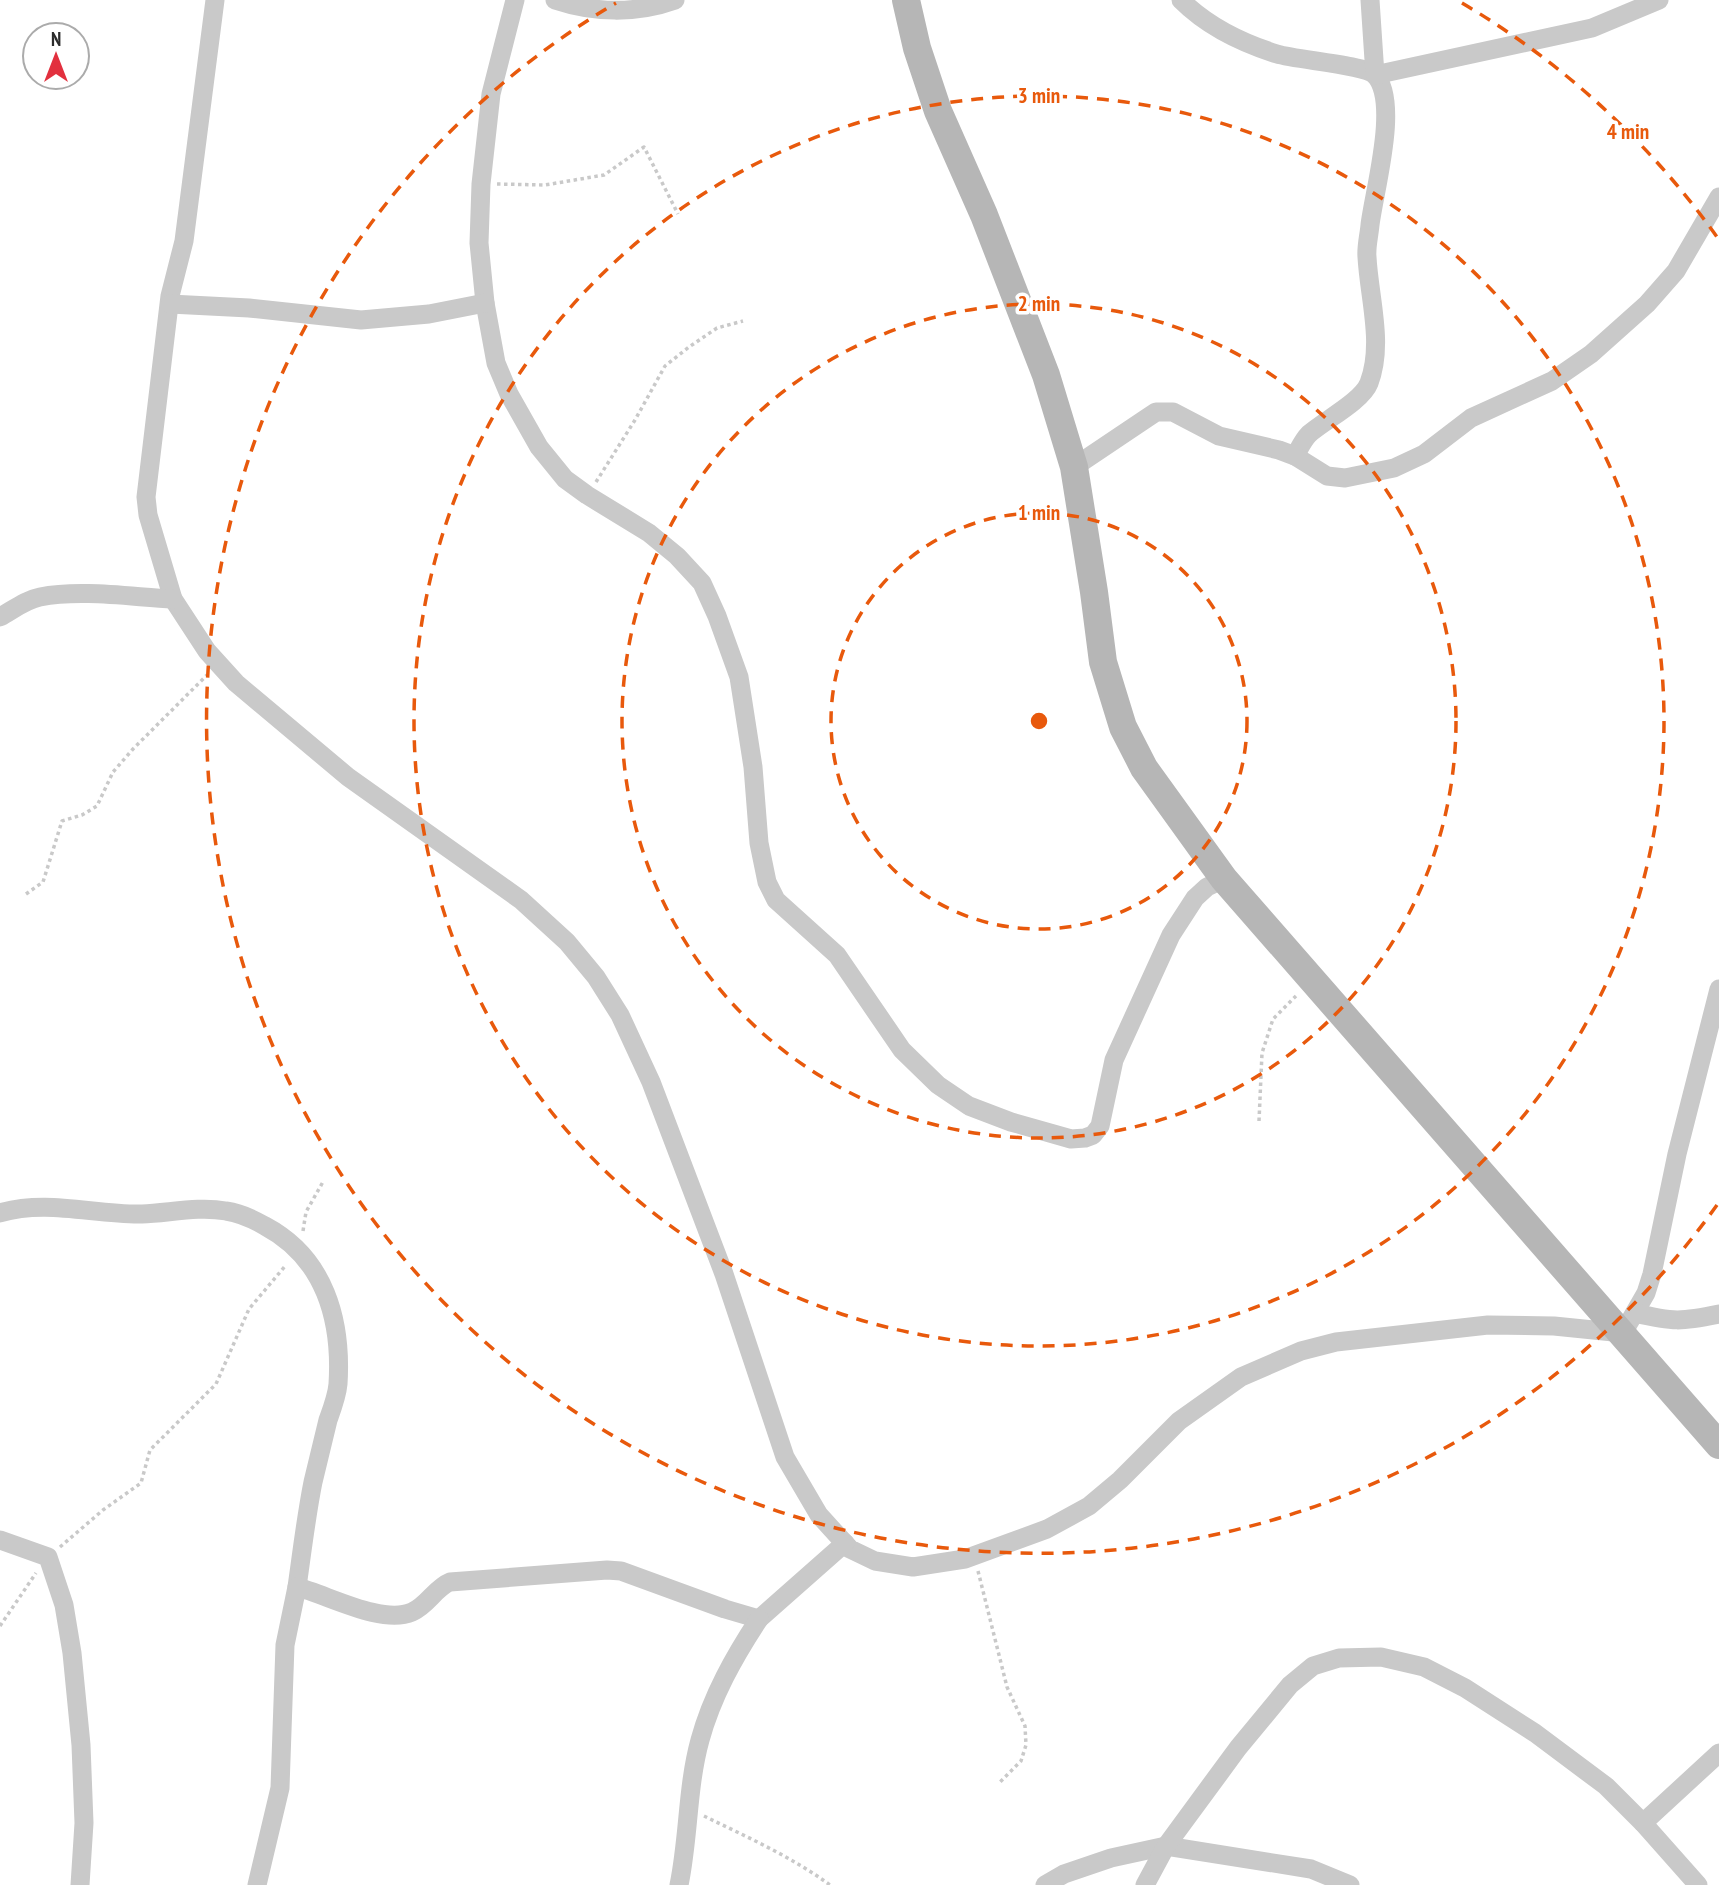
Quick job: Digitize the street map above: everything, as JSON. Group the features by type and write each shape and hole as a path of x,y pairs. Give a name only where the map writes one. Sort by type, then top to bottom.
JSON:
{"main road":[{"path":"906,0 917,48 939,111 1011,282 1046,375 1074,467 1103,662 1123,727 1144,768 1224,879 1312,979 1629,1323 1719,1445"}],"street":[{"path":"215,0 184,241 170,303 146,497 148,515 173,598 207,651 236,683 348,777 522,901 567,942 596,977 620,1015 651,1082 724,1274 785,1457 819,1515 850,1549 875,1561 913,1567 974,1555 1047,1529 1089,1506 1120,1480 1179,1421 1241,1377 1301,1351 1336,1342 1488,1325 1554,1326 1684,1321 1719,1314"},
{"path":"515,0 491,94 481,184 479,243 485,303 496,363 509,394 539,447 565,478 587,495 649,533 677,556 702,583 708,594 739,677 753,767 760,843 767,882 776,900 837,956 902,1050 938,1085 969,1106 1071,1139 1093,1135 1100,1126 1114,1060 1167,943 1195,898 1207,887 1224,879"},
{"path":"555,0 612,11 654,6 675,0"},
{"path":"1181,0 1226,35 1278,55 1329,65 1361,67 1375,75 1592,28 1659,0"},
{"path":"1295,456 1306,437 1368,387 1373,370 1375,349 1367,255 1385,141 1386,107 1375,75 1370,0"},
{"path":"1074,467 1144,419 1156,412 1166,411 1183,416 1219,436 1295,456 1327,476 1345,478 1394,468 1424,454 1471,418 1552,381 1591,354 1647,304 1676,271 1719,197"},
{"path":"170,303 361,320 429,314 485,303"},
{"path":"0,617 40,597 71,594 173,598"},
{"path":"1629,1323 1652,1274 1677,1154 1719,989"},
{"path":"0,1213 17,1208 52,1206 120,1213 226,1210 259,1223 300,1250 320,1280 333,1311 338,1388 309,1503 297,1587 285,1645 280,1788 257,1885"},
{"path":"0,1541 48,1557 64,1605 72,1653 81,1745 83,1823 80,1885"},
{"path":"679,1885 686,1851 699,1742 714,1700 734,1657 760,1619 845,1543"},
{"path":"297,1587 374,1612 400,1615 412,1612 427,1603 442,1585 450,1581 607,1570 621,1572 760,1619"},
{"path":"1145,1885 1166,1846 1238,1748 1290,1685 1313,1667 1339,1658 1381,1657 1424,1667 1465,1688 1545,1741 1606,1787 1643,1823 1698,1885"},
{"path":"1643,1823 1719,1753"},
{"path":"1045,1885 1064,1874 1111,1858 1166,1846 1311,1868 1350,1885"}],"path":[{"path":"481,184 545,185 604,175 644,147 678,214"},
{"path":"587,495 665,366 717,328 743,321"},
{"path":"26,894 43,881 61,821 82,815 97,806 113,772 133,748 218,664"},
{"path":"1259,1121 1262,1053 1273,1018 1312,979"},
{"path":"0,1626 48,1557 103,1510 141,1483 150,1450 216,1384 249,1309 300,1250 306,1212 324,1180"},
{"path":"974,1555 1007,1688 1025,1726 1026,1745 1021,1761 1000,1783"},
{"path":"690,1810 752,1839 814,1873 830,1885"}]}
